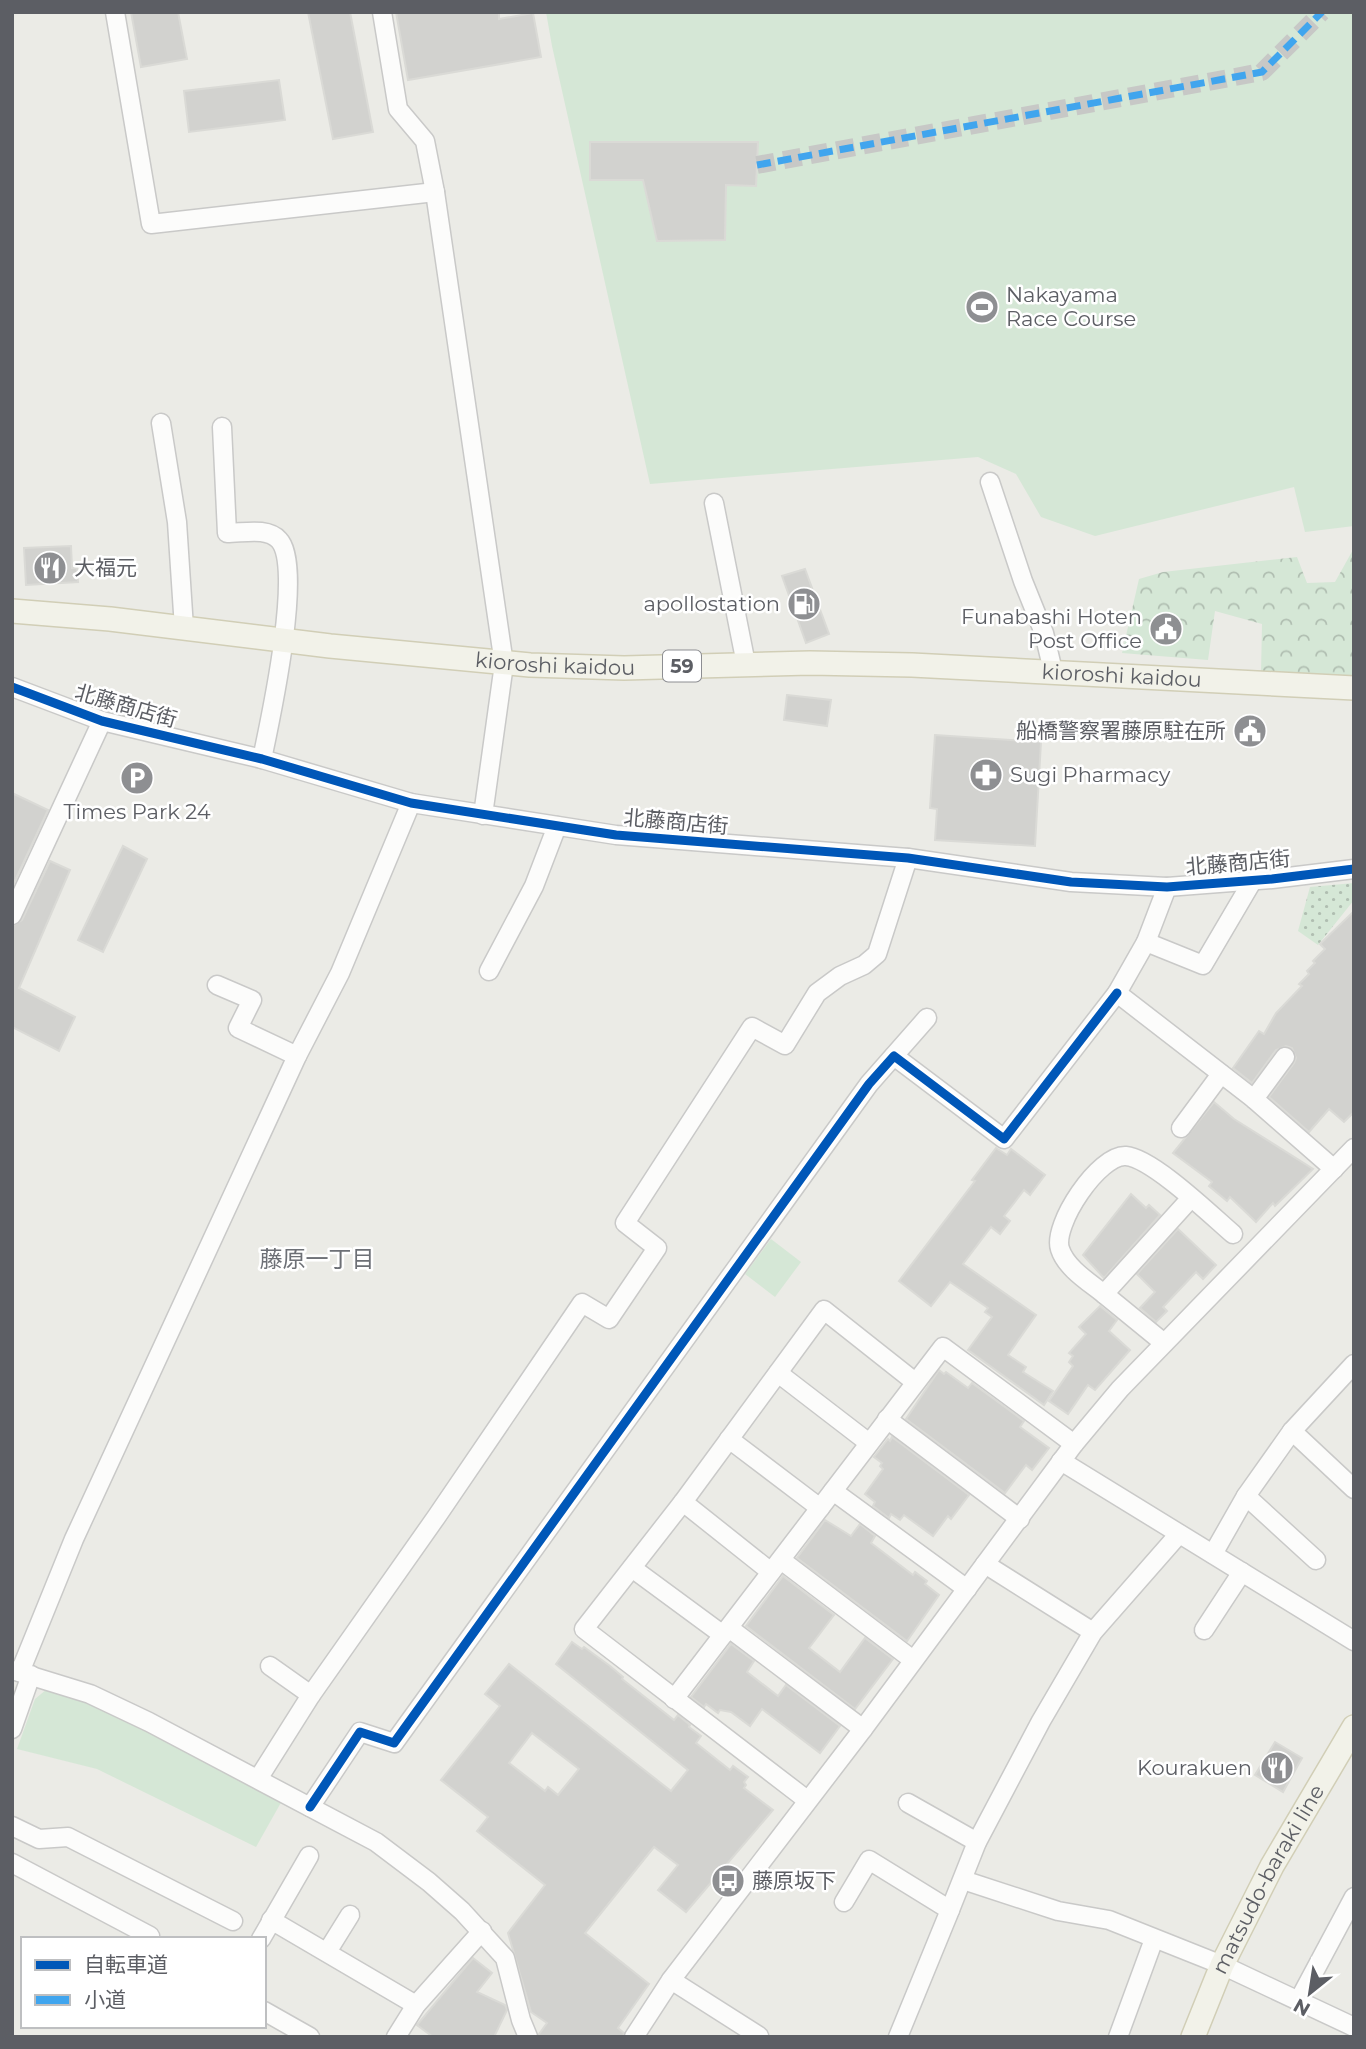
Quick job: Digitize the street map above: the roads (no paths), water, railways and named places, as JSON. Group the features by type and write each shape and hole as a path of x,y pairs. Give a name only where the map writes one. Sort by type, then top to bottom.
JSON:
{"main road":[{"name":"kioroshi kaidou","path":"12,611 110,619 504,664 624,668 746,664 912,665 1354,688"},
{"name":"matsudo-baraki line","path":"1193,2037 1222,1965 1272,1866 1354,1727"}],"street":[{"path":"115,12 151,224 435,192"},
{"path":"382,12 398,108 425,141 435,192 504,664 483,815"},
{"path":"161,423 177,522 184,628"},
{"path":"222,427 227,533 268,532 278,538 285,547 288,564 284,640 262,759"},
{"path":"990,482 1023,581 1044,633 1053,671"},
{"path":"714,503 746,664"},
{"name":"北藤商店街","path":"12,687 102,721 262,759 411,803 615,835 908,858 1071,882 1167,887 1354,869"},
{"path":"12,915 102,721"},
{"path":"12,1728 21,1673 74,1539 297,1056 340,973 411,803"},
{"path":"489,971 534,886 557,826"},
{"path":"258,1779 311,1695 582,1303 609,1319 657,1248 625,1223 752,1027 785,1045 817,993 840,976 864,965 877,954 908,858"},
{"path":"1146,942 1203,965 1253,880"},
{"path":"894,1056 1004,1139 1117,993 1146,942 1167,887"},
{"path":"217,985 252,1000 238,1028 297,1056"},
{"path":"1117,993 1254,1099 1334,1170"},
{"path":"310,1807 360,1732 394,1743 869,1084 927,1018"},
{"path":"1254,1099 1285,1057"},
{"path":"1181,1128 1221,1074"},
{"path":"634,2037 671,1980 863,1729 1073,1444 1120,1389 1354,1148"},
{"path":"1164,1343 1073,1269 1060,1251 1058,1237 1064,1216 1097,1171 1112,1159 1126,1156 1147,1164 1233,1234"},
{"path":"1104,1294 1191,1198"},
{"path":"807,1800 584,1629 683,1502 824,1310 915,1382"},
{"path":"674,1699 943,1347 1073,1444"},
{"path":"1213,1554 1246,1496 1292,1431 1354,1364"},
{"path":"778,1373 869,1443"},
{"path":"887,1419 1020,1519"},
{"path":"1292,1431 1354,1489"},
{"path":"729,1439 820,1508"},
{"path":"1061,1461 1354,1641"},
{"path":"833,1491 967,1589"},
{"path":"1246,1496 1316,1560"},
{"path":"683,1502 913,1660"},
{"path":"898,2037 978,1842 1041,1721 1093,1632 1179,1534"},
{"path":"985,1564 1093,1632"},
{"path":"632,1568 863,1729"},
{"path":"1204,1630 1242,1572"},
{"path":"270,1666 311,1695"},
{"path":"21,1673 90,1694 149,1722 376,1842 429,1882 482,1931 505,1958 528,2037"},
{"path":"908,1802 978,1842"},
{"path":"12,1826 38,1839 68,1838 233,1921"},
{"path":"262,1937 309,1856"},
{"path":"844,1902 869,1860 950,1910"},
{"path":"12,1863 150,1936"},
{"path":"963,1880 1058,1910 1109,1920 1222,1965 1354,2027"},
{"path":"1299,2000 1354,1898"},
{"path":"327,1952 350,1914"},
{"path":"271,1920 416,2005"},
{"path":"396,2037 416,2005 482,1931"},
{"path":"1118,2037 1154,1939"},
{"path":"671,1980 759,2036"},
{"path":"266,2012 310,2037"}],"tunnel":[{"path":"757,165 1262,72 1322,12"}],"place":[{"name":"Nakayama Race Course","path":"982,307"},
{"name":"大福元","path":"50,568"},
{"name":"apollostation","path":"804,604"},
{"name":"Funabashi Hoten Post Office","path":"1166,629"},
{"name":"船橋警察署藤原駐在所","path":"1250,731"},
{"name":"Sugi Pharmacy","path":"986,775"},
{"name":"Times Park 24","path":"137,778"},
{"name":"Kourakuen","path":"1277,1768"},
{"name":"藤原坂下","path":"728,1881"}],"district":[{"name":"藤原一丁目","path":"317,1259"}]}
